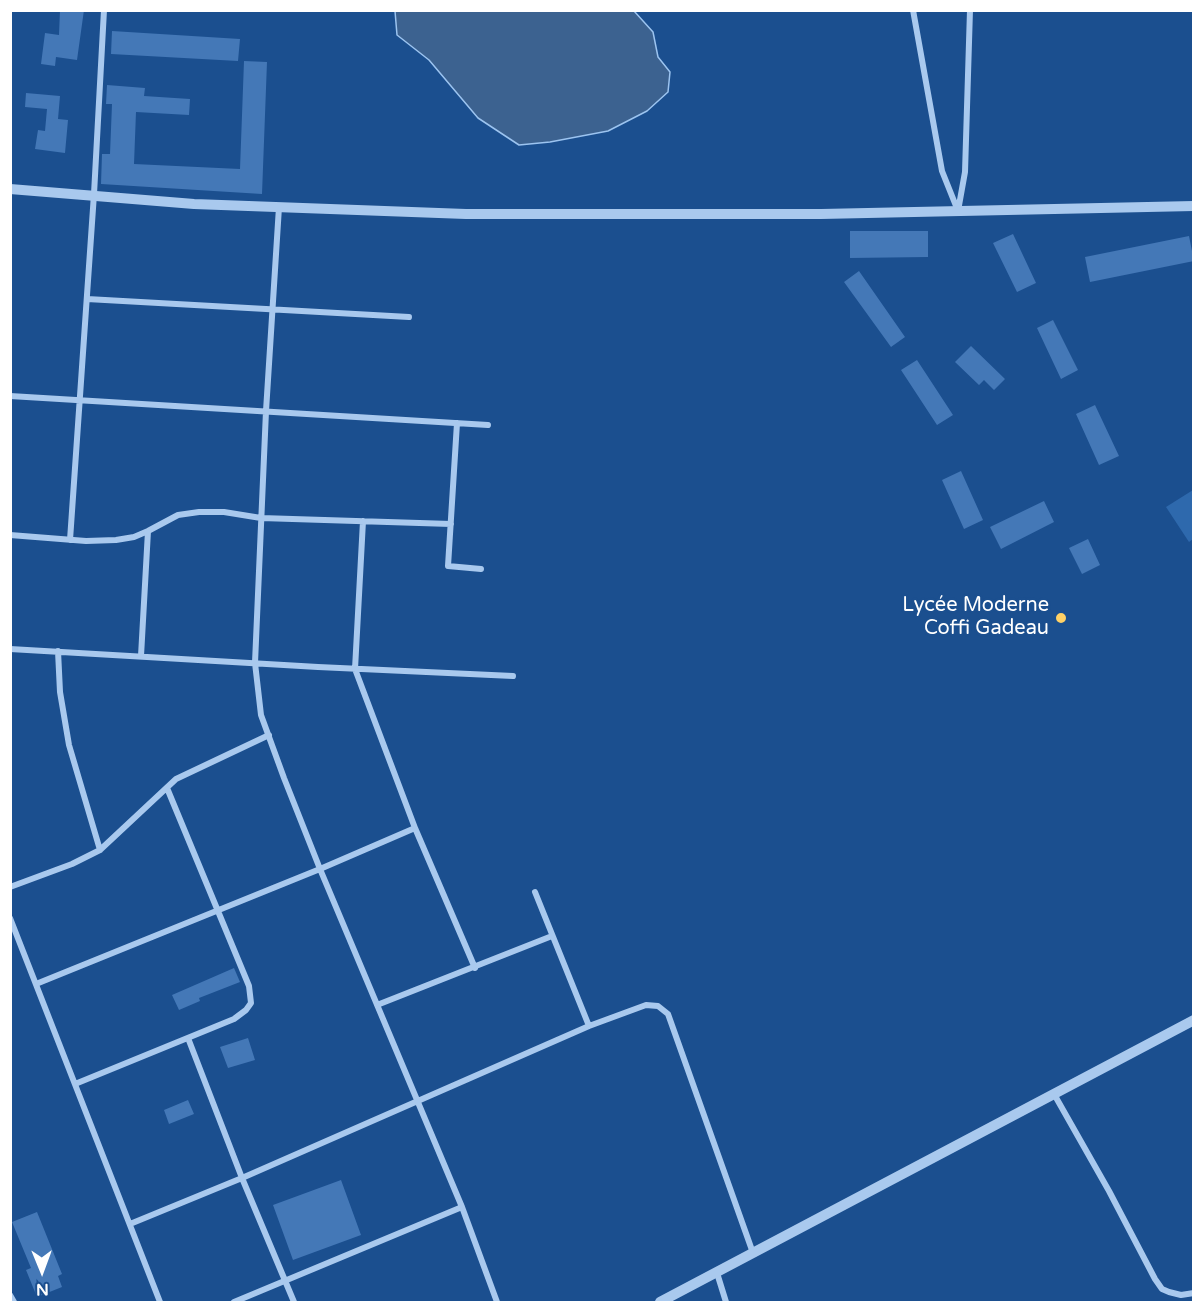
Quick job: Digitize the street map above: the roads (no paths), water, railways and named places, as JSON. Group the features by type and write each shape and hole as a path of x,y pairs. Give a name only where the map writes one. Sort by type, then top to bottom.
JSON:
{"street":[{"path":"70,540 94,194 104,10"},
{"path":"913,10 942,171 958,211"},
{"path":"958,211 966,172 970,10"},
{"path":"10,189 94,194 194,204 466,214 821,214 1194,206"},
{"path":"279,207 266,411 255,663 261,715 320,869 462,1207 498,1302"},
{"path":"87,299 410,317"},
{"path":"10,396 488,425"},
{"path":"457,423 448,566 481,569"},
{"path":"10,536 116,540 134,537 178,515 199,512 224,512 261,518 451,524"},
{"path":"363,521 355,669 415,828 475,968"},
{"path":"141,656 148,531"},
{"path":"10,649 513,676"},
{"path":"58,651 60,692 69,745 100,850"},
{"path":"10,887 72,864 100,850 176,779 268,735"},
{"path":"75,1084 234,1019 251,1003 249,986 166,788"},
{"path":"36,984 415,828"},
{"path":"535,892 589,1026"},
{"path":"10,918 160,1302"},
{"path":"377,1005 552,936"},
{"path":"130,1224 242,1178 589,1026 646,1005 658,1006 668,1014 754,1253"},
{"path":"660,1302 1194,1020"},
{"path":"188,1038 242,1178 294,1302"},
{"path":"1054,1094 1109,1191 1155,1280 1162,1289 1169,1292 1181,1295 1194,1293"},
{"path":"234,1302 462,1207"},
{"path":"717,1273 726,1302"},
{"path":"10,1295 14,1302"}],"place":[{"name":"Lycée Moderne Coffi Gadeau","path":"1061,618"}]}
